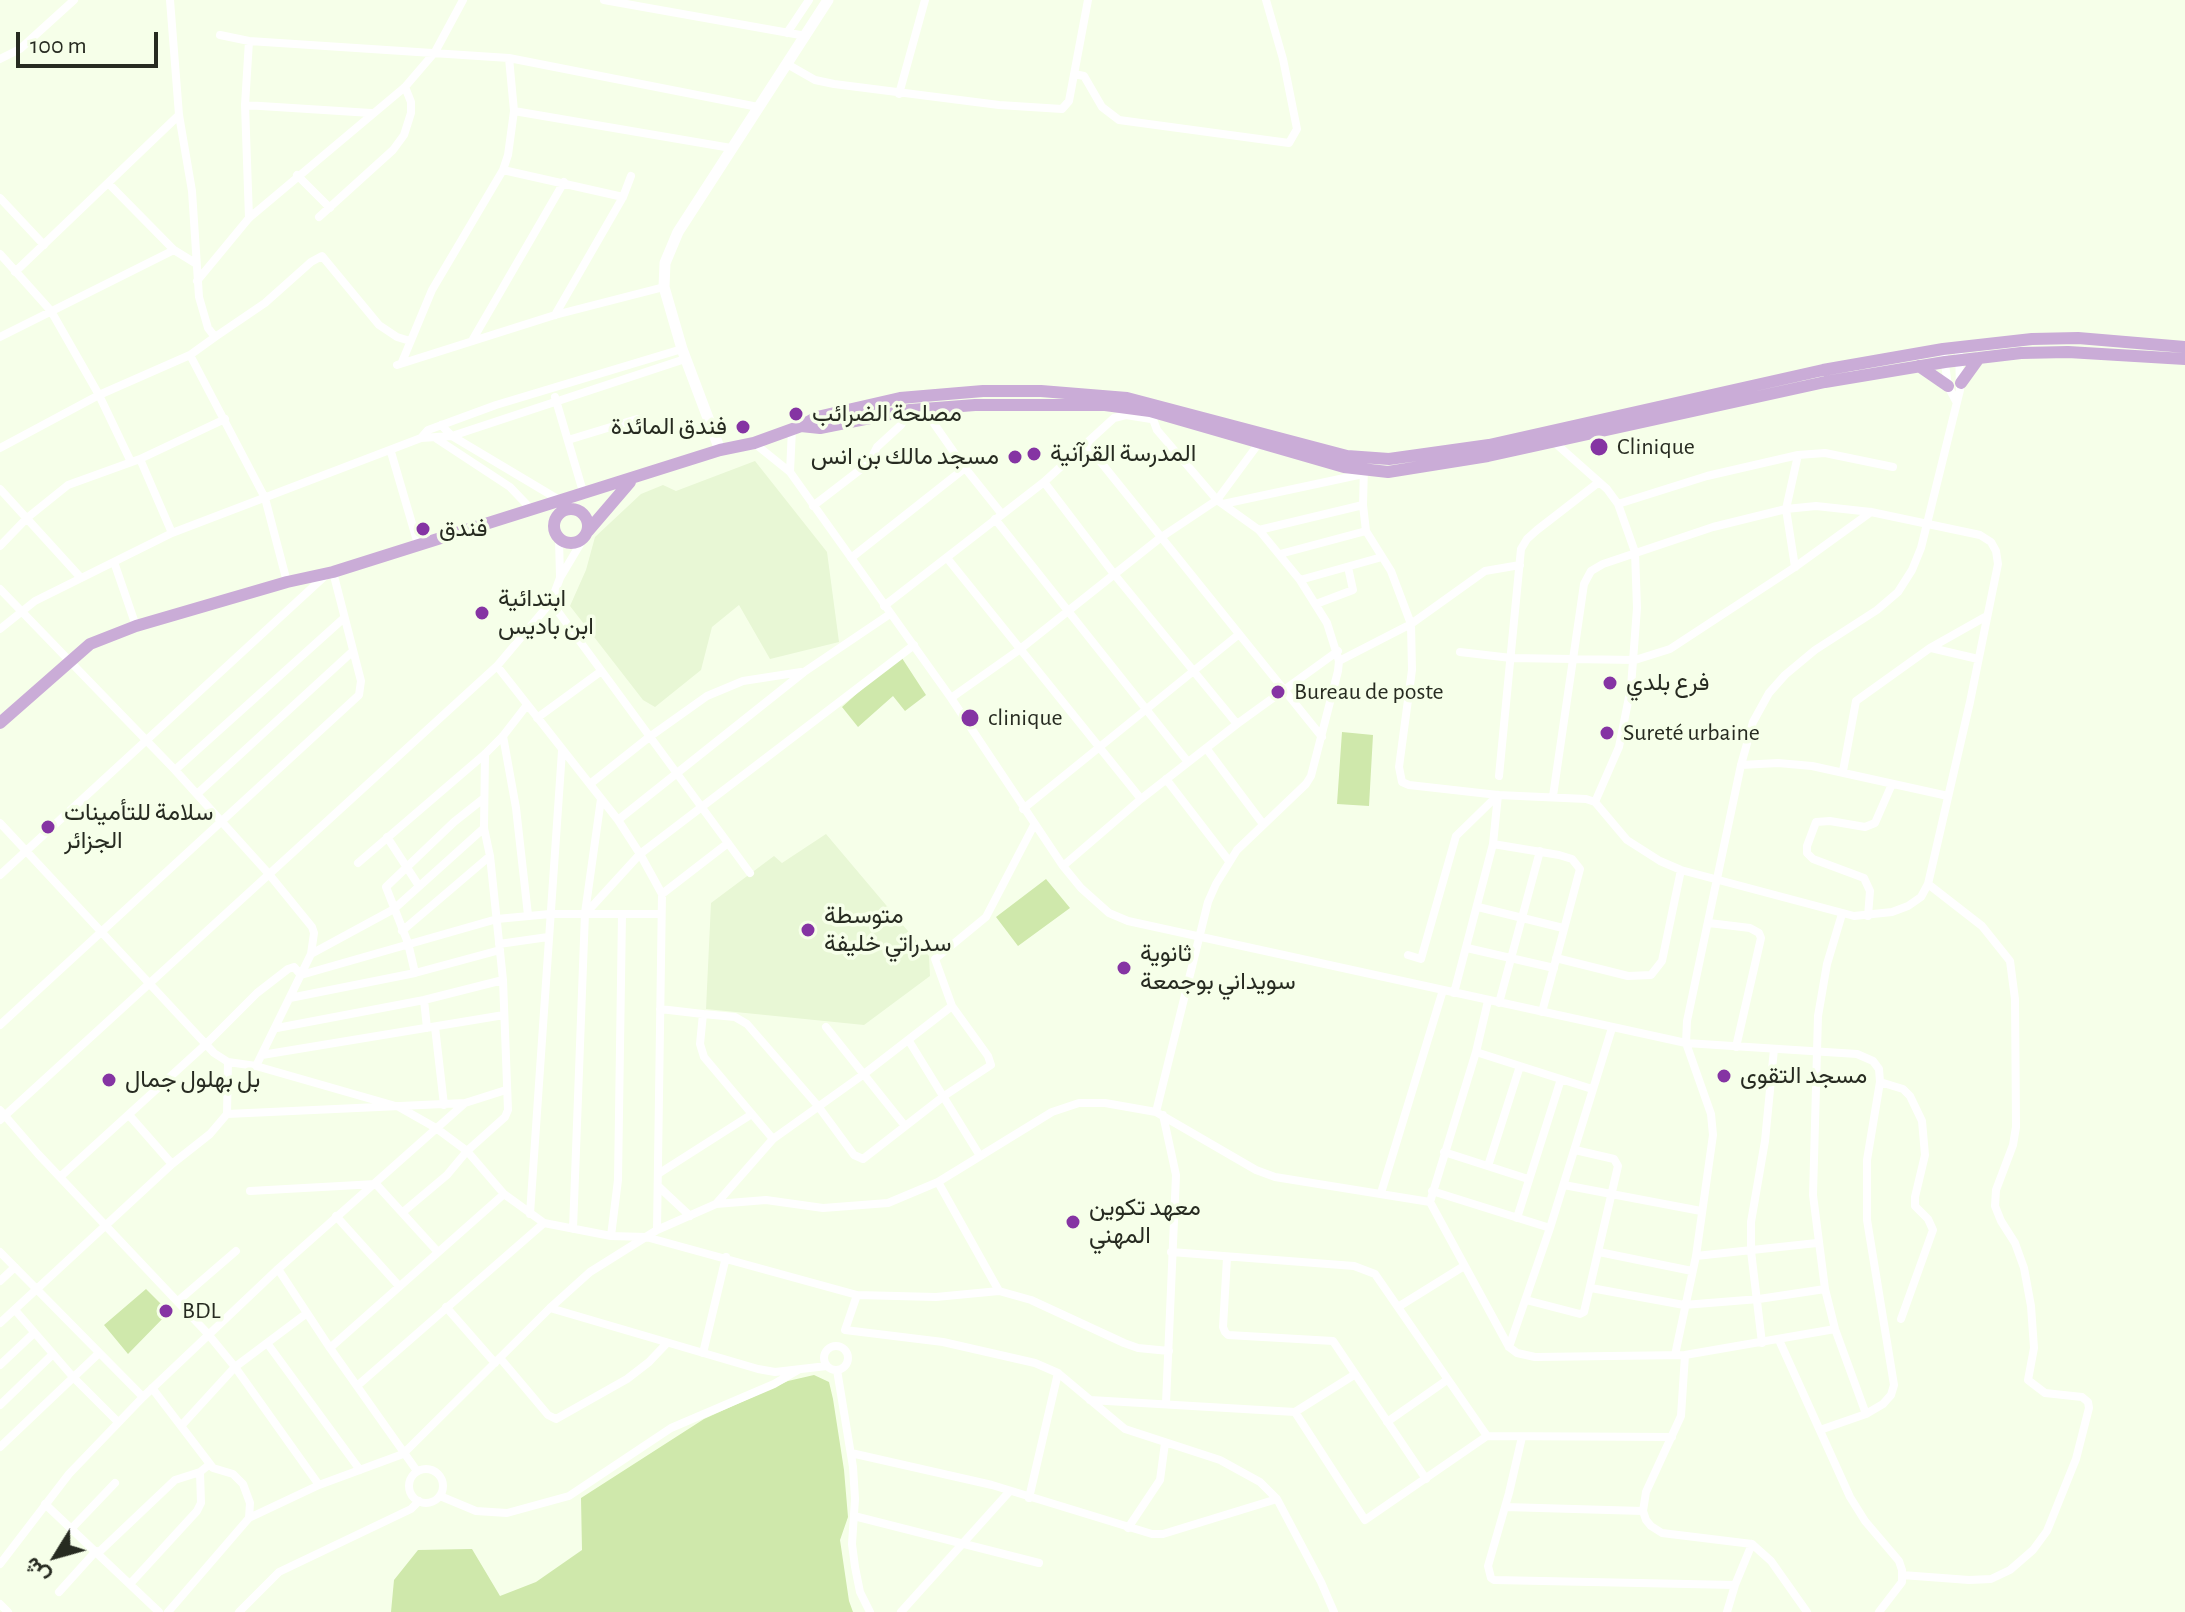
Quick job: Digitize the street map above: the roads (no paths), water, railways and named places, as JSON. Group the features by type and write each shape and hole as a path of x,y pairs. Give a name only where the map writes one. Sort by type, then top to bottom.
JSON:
{"main road":[{"path":"720,450 684,354 664,287 665,263 674,239 828,0"},
{"path":"557,536 554,520 557,515 584,495 720,450 754,443 817,417 900,398 1084,393 1152,403 1364,467 1389,459 1489,445 1823,370 1960,354 2032,339 2078,338 2185,347"},
{"path":"1960,354 1979,358 2068,352 2185,359"},
{"path":"796,428 820,428 916,409 1011,397 1105,405 1364,467 1405,471 1554,442 1810,385 1919,366 1944,355"},
{"path":"1919,366 1955,384 1979,358"},
{"path":"532,510 557,536 570,543 586,534 632,479"},
{"path":"0,723 90,644 136,626 287,582 331,573 532,510 568,505 579,510 587,519 586,534"}],"street":[{"path":"0,59 20,49 74,0"},
{"path":"170,0 179,115 192,191 197,281 208,328 215,337"},
{"path":"197,281 249,218 405,87 435,52 459,0"},
{"path":"604,0 806,36"},
{"path":"787,33 809,0"},
{"path":"899,94 925,0"},
{"path":"787,64 815,80 899,94 1062,109 1069,101 1088,0"},
{"path":"1074,74 1084,76 1102,107 1119,120 1289,143 1297,129 1283,59 1266,0"},
{"path":"220,35 249,41 509,58 758,107"},
{"path":"249,41 245,105 249,218"},
{"path":"509,58 514,111 512,141 503,170 432,290 400,364 472,339 664,287"},
{"path":"319,217 393,150 404,135 411,113 411,102 405,87"},
{"path":"245,105 371,113"},
{"path":"514,111 731,148"},
{"path":"15,272 179,115"},
{"path":"503,170 623,197"},
{"path":"297,175 330,208"},
{"path":"555,315 623,197 631,176"},
{"path":"472,339 564,182"},
{"path":"108,183 174,250 195,263"},
{"path":"0,198 44,245"},
{"path":"0,337 174,250"},
{"path":"0,254 51,311 172,533"},
{"path":"0,448 99,395 190,355 255,310 322,256 379,325 397,337 410,341"},
{"path":"0,629 20,612 172,533 391,452 421,438 428,430 552,388 684,354"},
{"path":"421,438 452,436 684,354"},
{"path":"1675,1355 1696,1256 1713,1135 1711,1114 1686,1043 1687,1021 1741,765 1753,722 1769,693 1785,675 1815,650 1877,610 1898,592 1912,570 1928,523 1956,401 1955,384 1960,354"},
{"path":"190,355 265,498 287,582"},
{"path":"1944,355 1955,384"},
{"path":"552,388 584,495"},
{"path":"813,506 869,463 877,447 916,409 965,468 1066,611 1188,762"},
{"path":"618,820 887,610 998,516 1044,482 1120,415 1150,415 1169,445 1220,502 1259,530 1316,604 1338,656 1317,760 1306,784 1229,861 1208,902 1200,936 1160,1114 1176,1175 1166,1403"},
{"path":"0,546 27,518 68,485 135,461 225,419"},
{"path":"568,440 637,419"},
{"path":"441,425 452,436 568,505"},
{"path":"790,472 796,428"},
{"path":"428,430 510,487 532,510"},
{"path":"1554,442 1599,482 1618,504 1635,552 1635,660 1619,747 1595,802"},
{"path":"754,443 790,472 951,698 1063,866 1081,888 1109,913 1128,921 1686,1043 1867,1056 1879,1069 1880,1082 1867,1160 1867,1220 1894,1385 1891,1395 1883,1404 1866,1414 1820,1430"},
{"path":"1220,502 1259,443"},
{"path":"1087,445 1322,737"},
{"path":"391,452 418,544"},
{"path":"1618,504 1707,476 1798,455 1825,453 1893,467"},
{"path":"1795,567 1786,509 1798,455"},
{"path":"951,698 1019,650 1160,538 1220,502 1364,467 1366,531 1401,591 1411,624 1412,670 1399,767 1402,782 1498,795 1553,796 1595,802 1627,840 1681,870 1842,914 1868,916 1908,906 1921,897 1928,884 1998,564 1991,542 1980,535 1928,523 1816,506 1786,509 1713,527 1603,564 1587,576 1571,661 1553,796"},
{"path":"851,558 965,468"},
{"path":"510,487 526,478"},
{"path":"1044,482 1114,574 1237,724"},
{"path":"1499,776 1521,549 1527,539 1599,482"},
{"path":"0,489 81,578"},
{"path":"1259,530 1363,505"},
{"path":"1460,652 1571,661 1635,660 1670,649 1795,567 1871,512"},
{"path":"1280,554 1366,531"},
{"path":"319,1485 208,1334 2,1115 150,984 497,666 551,602 560,578 586,534"},
{"path":"557,536 560,578"},
{"path":"1300,580 1382,557"},
{"path":"947,558 1141,799"},
{"path":"114,562 136,626"},
{"path":"1063,866 1166,779 1283,690 1338,656 1411,624 1485,571 1520,565"},
{"path":"1316,604 1353,590 1348,567"},
{"path":"0,875 331,573 361,681 359,695 0,1025"},
{"path":"0,589 175,770 312,927 311,954 256,1066"},
{"path":"551,602 750,873"},
{"path":"1843,771 1856,701 1930,648 1985,617"},
{"path":"175,770 344,618"},
{"path":"1023,809 1238,635"},
{"path":"585,913 640,854 914,645"},
{"path":"1930,648 1978,659"},
{"path":"197,794 353,651"},
{"path":"497,666 618,820 662,894 657,1230"},
{"path":"537,718 600,672"},
{"path":"590,784 648,738 717,692 743,681 804,672"},
{"path":"358,863 485,754 527,705"},
{"path":"503,736 516,808 528,915"},
{"path":"1206,748 1263,824"},
{"path":"530,1214 562,751"},
{"path":"403,1212 447,1175 467,1151 505,1117 508,1110 503,980 490,856 484,828 485,754"},
{"path":"1741,765 1794,764 1843,771 1948,796"},
{"path":"1166,779 1229,861"},
{"path":"1868,916 1870,891 1864,878 1813,859 1807,853 1807,846 1816,822 1830,821 1865,827 1875,823 1892,784"},
{"path":"1454,993 1493,844 1498,795"},
{"path":"1408,955 1421,959 1456,836 1498,795"},
{"path":"415,973 408,943 386,887 483,799"},
{"path":"573,1229 585,913 601,799"},
{"path":"0,823 103,931 205,1045 228,1062 256,1066 399,1107 436,1128 467,1151 504,1194 544,1223 611,1236 646,1237 857,1295 936,1297 999,1291 1031,1300 1138,1348 1169,1351"},
{"path":"660,1009 735,1017 747,1024 818,1106 858,1159 867,1156 944,1096 991,1065 988,1056 952,1006 935,959 986,917 1034,825"},
{"path":"311,954 394,909 484,828"},
{"path":"387,837 419,886"},
{"path":"662,894 728,843"},
{"path":"1493,844 1572,859 1580,869 1542,1012"},
{"path":"1499,1003 1540,851"},
{"path":"402,931 490,856"},
{"path":"1556,958 1628,976 1651,975 1662,961 1681,870"},
{"path":"1902,1575 1991,1579 2010,1570 2033,1550 2047,1531 2076,1459 2089,1408 2082,1397 2045,1393 2028,1380 2034,1348 2027,1281 2015,1243 1995,1206 1996,1190 2013,1145 2016,1127 2015,999 2010,961 1982,926 1928,884"},
{"path":"1478,907 1563,928"},
{"path":"301,975 497,919 550,914 661,914"},
{"path":"611,1236 618,1180 622,914"},
{"path":"1842,914 1821,993 1813,1159 1817,1243 1835,1329 1866,1414"},
{"path":"1709,923 1750,928 1761,938 1736,1047"},
{"path":"290,998 415,973 500,947 548,937"},
{"path":"1467,948 1554,968"},
{"path":"60,1177 274,978 294,967 301,975"},
{"path":"277,1028 424,1000 503,980"},
{"path":"1381,1193 1443,990"},
{"path":"424,1000 444,1105"},
{"path":"1488,1001 1476,1052 1430,1202 1509,1347 1517,1353 1535,1357 1685,1355 1835,1329"},
{"path":"716,1204 773,1139 909,1041 952,1006"},
{"path":"703,1014 701,1050 773,1139"},
{"path":"262,1055 504,1015"},
{"path":"826,1027 905,1126"},
{"path":"1509,1347 1564,1185 1612,1028"},
{"path":"909,1041 980,1156"},
{"path":"1762,1343 1751,1251 1751,1222 1765,1141 1774,1049"},
{"path":"1476,1052 1592,1089"},
{"path":"0,1323 172,1164 210,1134 227,1114 228,1062"},
{"path":"1488,1166 1520,1066"},
{"path":"1517,1218 1561,1079"},
{"path":"1880,1082 1903,1089 1910,1096 1922,1121 1925,1155 1915,1206 1928,1219 1933,1230 1901,1319"},
{"path":"227,1114 444,1105 465,1103 506,1090"},
{"path":"0,1564 69,1474 152,1388 336,1216 465,1103"},
{"path":"168,1612 249,1518 319,1485 403,1454 590,1272 657,1230 716,1204 752,1200 823,1208 877,1205 905,1198 938,1182 1052,1112 1068,1105 1105,1103 1160,1114 1266,1174 1284,1180 1430,1202"},
{"path":"658,1174 752,1114"},
{"path":"129,1115 172,1164"},
{"path":"1526,1300 1581,1314 1584,1312 1618,1166 1616,1160 1575,1150"},
{"path":"1444,1152 1528,1179"},
{"path":"938,1182 999,1291"},
{"path":"250,1191 376,1184 437,1251"},
{"path":"1564,1185 1701,1211"},
{"path":"658,1186 690,1216"},
{"path":"1432,1191 1550,1228"},
{"path":"330,1348 504,1194"},
{"path":"336,1216 399,1286"},
{"path":"357,1386 544,1223"},
{"path":"1696,1256 1817,1243"},
{"path":"178,1301 236,1251"},
{"path":"0,1252 143,1397"},
{"path":"1171,1252 1362,1267 1375,1274 1487,1436"},
{"path":"1599,1252 1692,1271"},
{"path":"703,1353 726,1257"},
{"path":"1227,1258 1225,1332 1228,1335 1333,1341 1426,1479"},
{"path":"1398,1307 1464,1266"},
{"path":"0,1281 15,1267"},
{"path":"278,1269 417,1471"},
{"path":"1591,1288 1684,1305 1759,1299 1825,1289"},
{"path":"839,1346 857,1295"},
{"path":"446,1307 548,1415 561,1419 627,1379 667,1343"},
{"path":"550,1308 758,1369 775,1372 827,1366 837,1370"},
{"path":"15,1310 73,1377 118,1422"},
{"path":"181,1426 235,1367 307,1313"},
{"path":"845,1330 943,1342 1035,1363 1058,1373 1125,1429 1236,1468 1260,1482 1277,1499 1334,1612"},
{"path":"0,1365 34,1333"},
{"path":"1779,1340 1850,1497 1865,1521 1899,1561 1902,1575 1899,1588 1879,1612"},
{"path":"267,1343 360,1470"},
{"path":"827,1366 823,1359 825,1351 831,1346 839,1346 847,1351 848,1361 837,1370"},
{"path":"0,1405 53,1354"},
{"path":"0,1447 98,1354"},
{"path":"1685,1355 1681,1416 1646,1492 1643,1511 1651,1526 1662,1533 1752,1544 1771,1561 1807,1612"},
{"path":"440,1496 476,1511 507,1513 569,1496 671,1428 774,1384 798,1370"},
{"path":"837,1370 851,1453 855,1567 860,1592 870,1612"},
{"path":"1029,1498 1058,1373"},
{"path":"1090,1400 1295,1412 1354,1375"},
{"path":"1387,1422 1447,1380"},
{"path":"152,1388 215,1470 233,1474 243,1484 250,1503 249,1518"},
{"path":"1295,1412 1365,1520 1487,1436 1672,1437"},
{"path":"1522,1437 1488,1566 1491,1578 1735,1585"},
{"path":"1128,1528 1160,1480 1165,1443"},
{"path":"851,1453 992,1485 1152,1534 1163,1534 1277,1499"},
{"path":"59,1592 175,1480 200,1472 210,1464"},
{"path":"432,1469 441,1476 444,1486 440,1496 431,1503 419,1501 409,1487 417,1471 432,1469"},
{"path":"130,1584 197,1511 201,1503 200,1472"},
{"path":"72,1528 115,1483"},
{"path":"901,1612 1009,1492"},
{"path":"239,1612 279,1572 411,1509 419,1501"},
{"path":"45,1504 159,1612"},
{"path":"1505,1507 1643,1511"},
{"path":"854,1516 1039,1563"},
{"path":"1727,1612 1752,1544"},
{"path":"140,1612 148,1601"},
{"path":"0,1604 8,1612"}],"place":[{"name":"مصلحة الضرائب","path":"796,414"},
{"name":"فندق المائدة","path":"743,427"},
{"name":"Clinique","path":"1599,447"},
{"name":"المدرسة القرآنية","path":"1034,454"},
{"name":"مسجد مالك بن انس","path":"1015,457"},
{"name":"فندق","path":"423,529"},
{"name":"ابتدائية ابن باديس","path":"482,613"},
{"name":"فرع بلدي","path":"1610,683"},
{"name":"Bureau de poste","path":"1278,692"},
{"name":"clinique","path":"970,718"},
{"name":"Sureté urbaine","path":"1607,733"},
{"name":"سلامة للتأمينات الجزائر","path":"48,827"},
{"name":"متوسطة سدراتي خليفة","path":"808,930"},
{"name":"ثانوية سويداني بوجمعة","path":"1124,968"},
{"name":"مسجد التقوى","path":"1724,1076"},
{"name":"بل بهلول جمال","path":"109,1080"},
{"name":"معهد تكوين المهني","path":"1073,1222"},
{"name":"BDL","path":"166,1311"}]}
